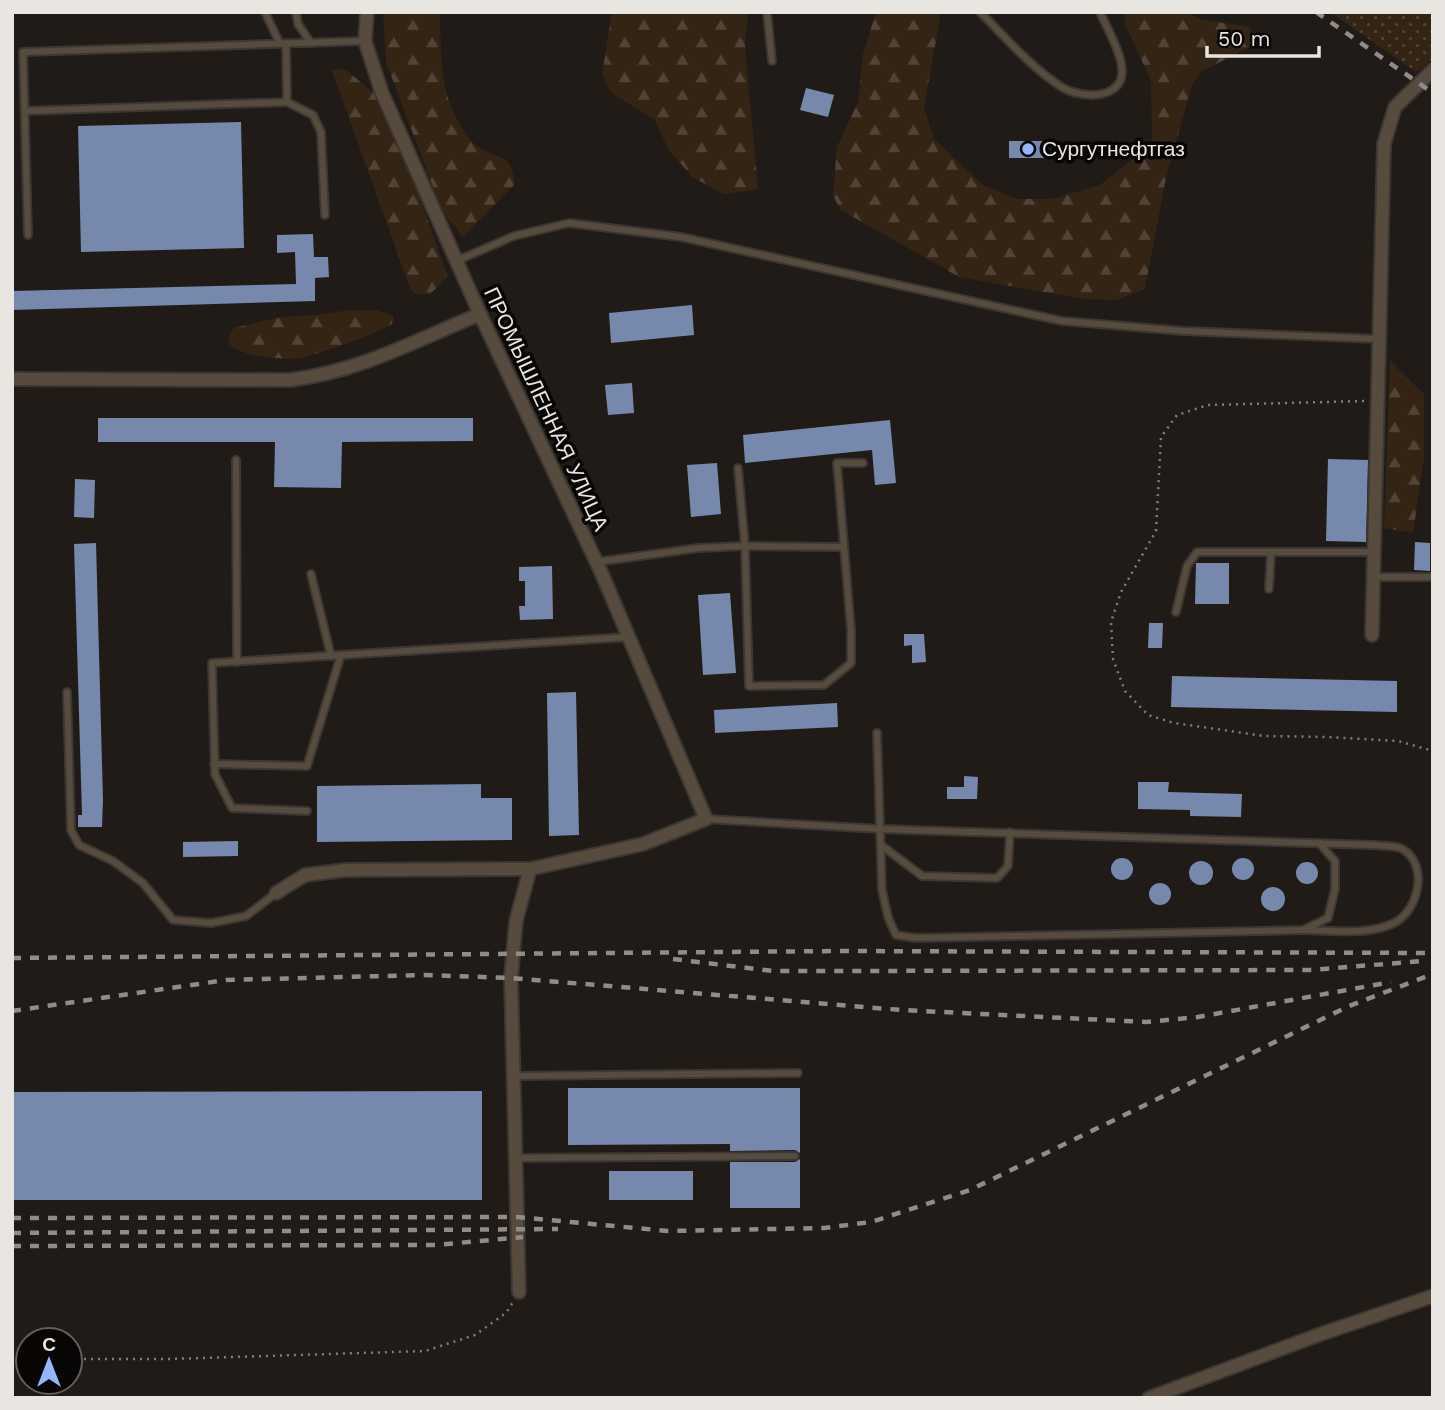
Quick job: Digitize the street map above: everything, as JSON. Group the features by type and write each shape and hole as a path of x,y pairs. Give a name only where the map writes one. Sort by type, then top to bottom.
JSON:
{"street":[{"name":"ПРОМЫШЛЕННАЯ УЛИЦА","path":"367,12 365,41 382,93 480,314 596,562 706,819"},
{"path":"1372,635 1384,144 1395,107 1433,70"},
{"path":"12,379 290,380 323,376 352,368 480,314"},
{"path":"276,893 305,875 346,870 530,869 643,844 706,819"},
{"path":"519,1292 511,978 515,932 530,869"},
{"path":"1149,1398 1433,1296"}],"lane":[{"path":"265,12 283,43 287,102"},
{"path":"296,12 298,24 311,43"},
{"path":"767,12 772,61"},
{"path":"980,12 1030,62 1060,86 1082,96 1104,95 1113,90 1121,77 1122,64 1100,12"},
{"path":"28,235 23,52 365,41"},
{"path":"25,111 287,102 313,115 321,132 325,215"},
{"path":"456,261 514,236 569,223 681,237 1062,321 1184,331 1379,339"},
{"path":"236,460 237,662"},
{"path":"738,468 745,546 749,687 824,685 851,663 851,631 837,463 863,463"},
{"path":"596,562 698,548 844,547"},
{"path":"1176,612 1187,566 1197,552 1374,552"},
{"path":"1269,589 1271,552"},
{"path":"311,574 331,656"},
{"path":"1374,577 1433,578"},
{"path":"307,811 232,808 215,774 212,663 629,638"},
{"path":"214,764 307,766 341,656"},
{"path":"67,692 71,830 79,845 113,862 143,883 173,920 211,923 246,916 276,893"},
{"path":"706,819 881,830 1319,843 1402,849 1414,860 1418,887 1407,912 1397,922 1380,929 916,938 896,935 888,917 882,890 881,830 877,733"},
{"path":"881,845 922,876 997,878 1008,866 1010,832"},
{"path":"1303,930 1328,918 1335,889 1335,861 1319,843"},
{"path":"514,1076 798,1073"},
{"path":"516,1158 795,1156"}],"path":[{"path":"1378,400 1208,405 1177,415 1161,436 1156,530 1121,592 1111,622 1113,659 1125,691 1149,715 1174,723 1264,736 1398,741 1433,751"},
{"path":"84,1359 425,1351 475,1335 506,1313 519,1292"}],"green space":[{"path":"383,12 440,12 444,80 451,107 474,144 508,162 511,167 514,185 463,237 442,211 386,62"},
{"path":"612,12 748,12 745,47 758,189 724,194 694,178 669,151 655,120 610,92 602,74"},
{"path":"876,12 938,12 940,18 924,108 934,139 983,185 1017,199 1052,199 1100,185 1152,144 1151,81 1125,24 1125,12 1185,12 1200,19 1250,27 1257,43 1201,72 1192,85 1166,178 1145,289 1116,300 1084,299 959,277 841,210 833,196 837,147 858,102 863,54"},
{"path":"1330,12 1433,12 1433,59 1416,72"},
{"path":"339,68 347,71 379,97 414,182 448,277 430,294 415,294 410,288 332,71"},
{"path":"376,310 393,316 392,324 348,343 301,358 285,359 251,354 233,348 229,343 234,328 281,317"},
{"path":"1390,361 1424,394 1424,458 1413,533 1384,528"}],"building":[{"path":"806,88 834,95 828,117 800,110"},
{"path":"241,122 244,248 81,252 78,126"},
{"name":"Сургутнефтгаз","path":"1009,141 1048,141 1048,158 1009,158"},
{"path":"313,234 314,257 328,257 329,277 315,278 315,301 12,310 12,291 296,284 295,252 277,253 277,235"},
{"path":"692,305 694,335 611,343 609,313"},
{"path":"632,383 634,413 608,415 605,385"},
{"path":"98,418 473,418 473,441 342,442 341,488 274,487 275,442 98,442"},
{"path":"890,420 896,483 875,485 872,450 745,463 743,435"},
{"path":"1328,459 1368,460 1366,542 1326,541"},
{"path":"717,463 721,514 691,517 687,465"},
{"path":"75,479 95,480 94,518 74,517"},
{"path":"1415,542 1430,543 1430,571 1414,570"},
{"path":"96,543 102,827 78,827 78,815 82,815 74,544"},
{"path":"1196,563 1229,563 1229,604 1195,604"},
{"path":"552,566 553,619 520,620 519,606 525,606 525,581 519,581 519,567"},
{"path":"730,593 736,673 703,675 698,595"},
{"path":"1149,623 1163,623 1162,648 1148,648"},
{"path":"904,634 924,634 926,662 912,663 912,645 904,646"},
{"path":"1172,676 1397,681 1397,712 1171,707"},
{"path":"576,692 579,835 549,836 547,693"},
{"path":"837,703 838,727 715,733 714,710"},
{"path":"964,776 978,777 977,799 947,799 947,787 964,787"},
{"path":"1138,782 1169,782 1168,792 1242,794 1241,817 1190,816 1190,810 1138,809"},
{"path":"481,784 481,798 512,798 512,840 317,842 317,786"},
{"path":"238,841 238,856 183,857 183,842"},
{"path":"1122,858 1130,861 1133,869 1130,877 1122,880 1114,877 1111,869 1114,861"},
{"path":"1243,858 1251,861 1254,869 1251,877 1243,880 1235,877 1232,869 1235,861"},
{"path":"1201,861 1212,868 1213,873 1206,884 1201,885 1190,878 1189,873 1196,862"},
{"path":"1307,862 1315,865 1318,873 1315,881 1307,884 1299,881 1296,873 1299,865"},
{"path":"1160,883 1168,886 1171,894 1168,902 1160,905 1152,902 1149,894 1152,886"},
{"path":"1273,887 1281,891 1285,899 1281,907 1273,911 1265,907 1261,899 1265,891"},
{"path":"568,1088 800,1088 800,1153 795,1150 730,1151 730,1144 568,1145"},
{"path":"482,1091 482,1200 12,1200 12,1092"},
{"path":"800,1159 800,1208 730,1208 730,1162 795,1162"},
{"path":"609,1171 693,1171 693,1200 609,1200"}],"railway":[{"path":"1316,12 1433,93"},
{"path":"12,958 842,951 1433,953"},
{"path":"673,959 773,971 1312,970 1421,961"},
{"path":"12,1218 517,1217 668,1231 824,1228 871,1222 970,1190 1349,1006 1433,974"},
{"path":"12,1011 226,980 424,975 511,978 901,1010 1146,1022 1198,1017 1391,982"},
{"path":"12,1233 558,1229"},
{"path":"12,1246 436,1245 523,1237"}],"place":[{"name":"Сургутнефтгаз","path":"1028,149"}]}
